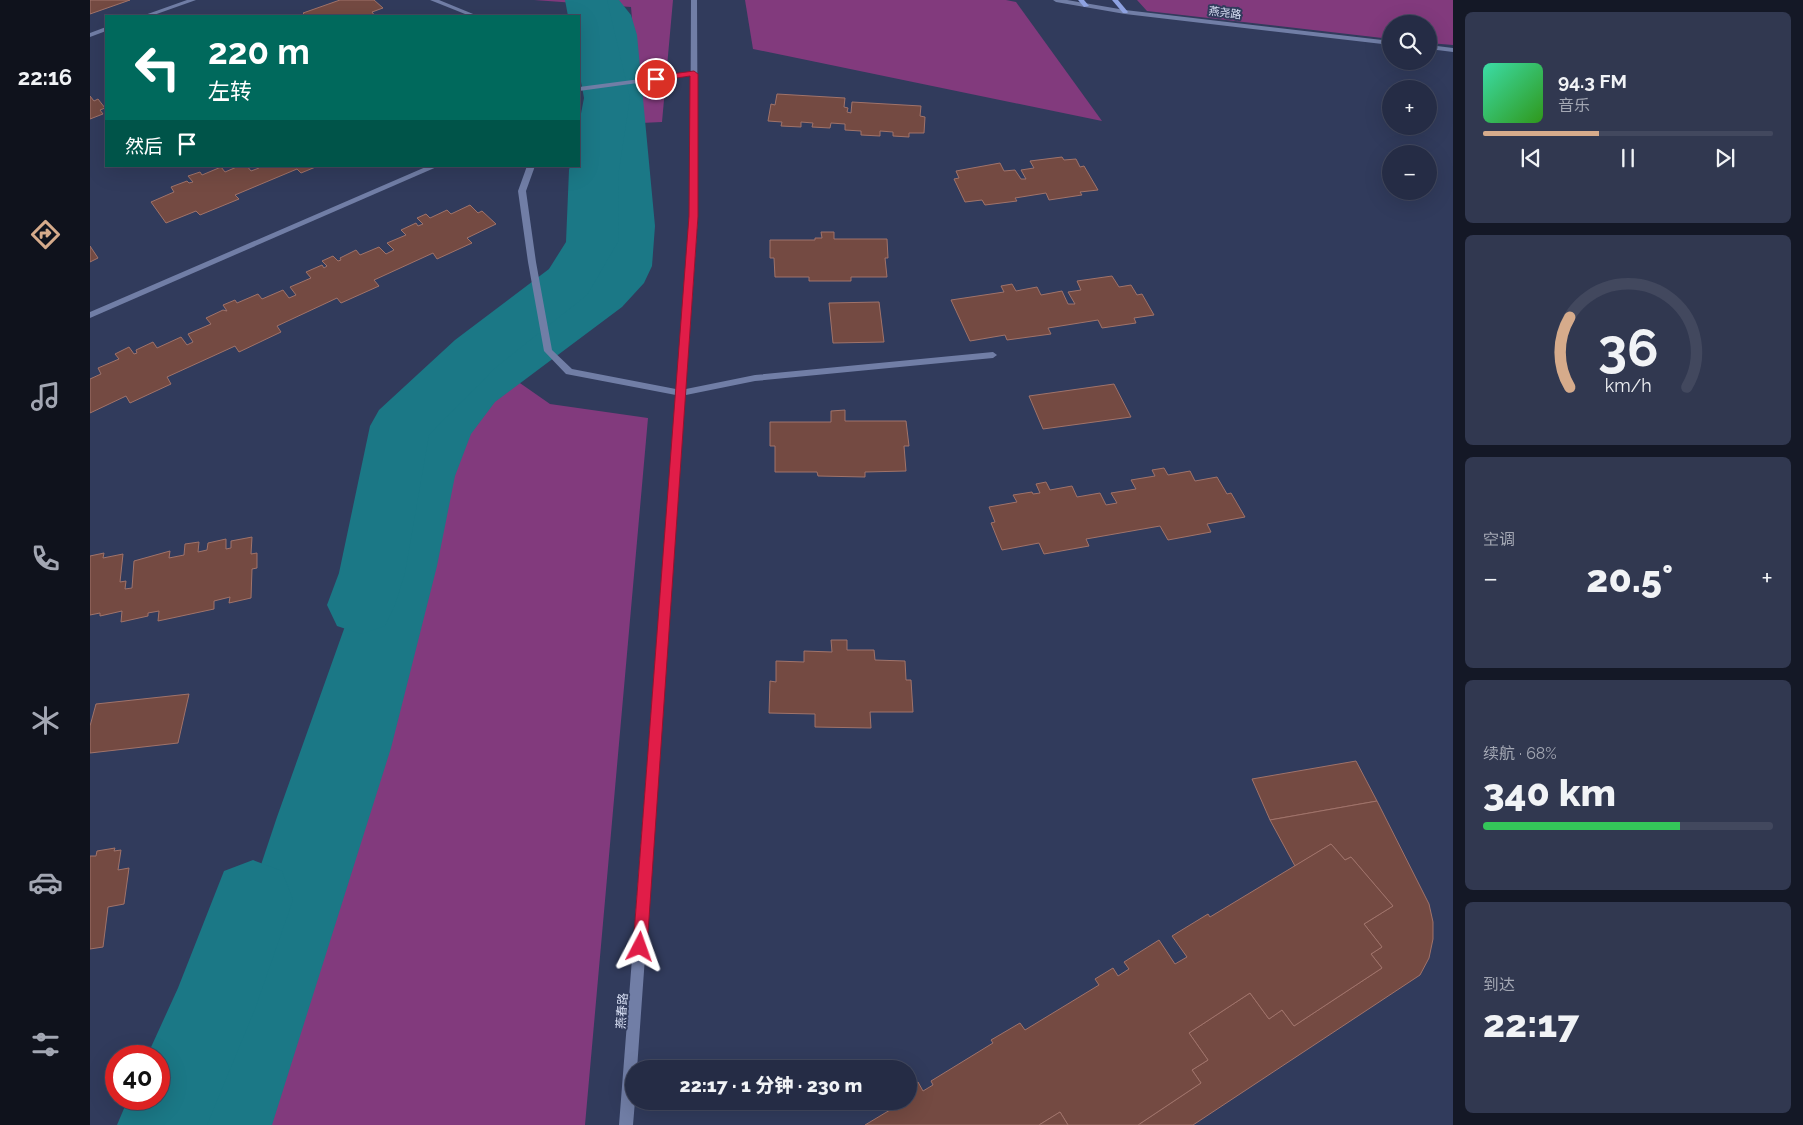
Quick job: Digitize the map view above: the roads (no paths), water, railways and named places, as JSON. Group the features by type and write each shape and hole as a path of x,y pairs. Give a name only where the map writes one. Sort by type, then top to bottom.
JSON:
{"main road":[{"path":"1082,0 1086,6"},
{"path":"1115,0 1125,12"}],"street":[{"path":"148,15 193,0"},
{"path":"433,0 472,15"},
{"name":"燕春路","path":"626,1125 694,216 694,0"},
{"name":"燕尧路","path":"1056,0 1125,12 1382,42"},
{"path":"90,35 105,29"},
{"path":"1437,48 1453,50"},
{"path":"580,89 694,74"},
{"path":"90,315 433,167"},
{"path":"531,167 522,191 532,262 548,351 569,372 681,393 755,378 993,355"}],"waterway":[{"path":"361,605 372,573 400,426 475,354 568,282 592,242 594,170 607,98 586,0"},
{"path":"162,1125 212,1009 253,900"}]}
